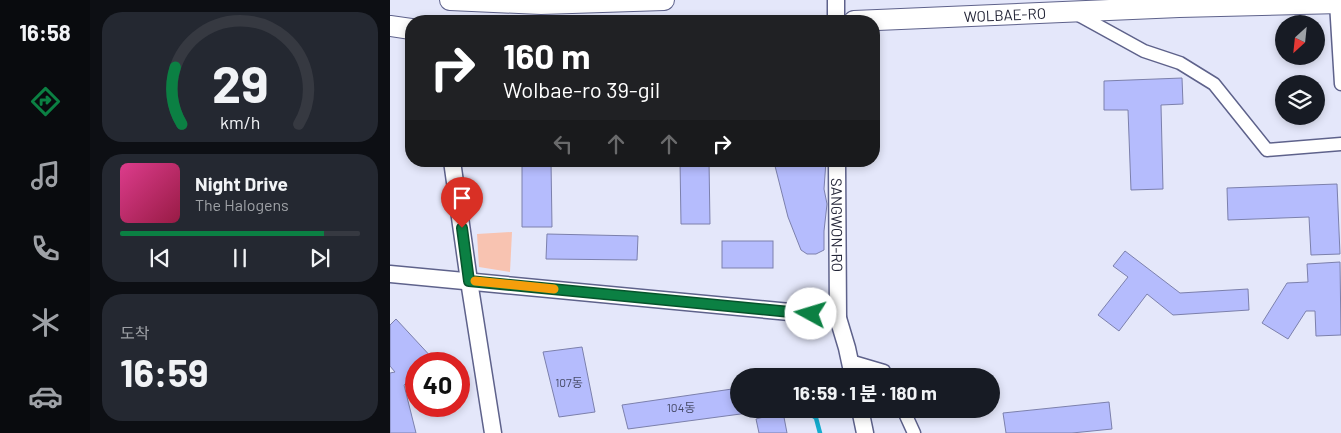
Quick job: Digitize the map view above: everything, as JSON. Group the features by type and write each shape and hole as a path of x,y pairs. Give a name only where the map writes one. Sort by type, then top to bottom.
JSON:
{"main road":[{"path":"450,0 541,4 664,0"},
{"name":"WOLBAE-RO","path":"880,20 1339,3"},
{"path":"390,26 405,29"}],"street":[{"path":"836,0 836,15"},
{"name":"WOLBAE-RO","path":"1339,3 1341,84"},
{"path":"1074,12 1144,50 1180,63 1214,84 1267,150 1341,144"},
{"path":"453,167 493,433"},
{"name":"SANGWON-RO","path":"837,167 838,318 851,368"},
{"path":"390,274 838,318"},
{"path":"862,418 865,433"},
{"path":"907,418 914,433"}],"shaded area":[{"path":"512,232 510,272 479,267 477,234"}],"building":[{"path":"1182,78 1183,104 1161,105 1163,189 1131,190 1128,110 1104,110 1104,81"},
{"path":"522,167 551,167 552,227 522,227"},
{"path":"680,167 709,167 710,224 681,224"},
{"path":"775,167 826,167 824,189 827,204 824,250 816,254 807,254 801,250 788,217"},
{"path":"1337,184 1340,254 1311,255 1309,217 1228,220 1227,188"},
{"path":"547,234 638,236 637,260 546,259"},
{"path":"722,241 773,241 773,268 722,268"},
{"path":"1125,251 1180,293 1248,289 1249,310 1173,315 1147,294 1119,331 1098,315 1128,277 1113,266"},
{"path":"1340,262 1341,335 1316,336 1315,311 1306,311 1288,339 1262,323 1287,283 1308,282 1307,264"},
{"path":"396,319 427,352 405,352 405,417 412,417 416,433 390,433 390,373 395,372 390,366 390,325"},
{"path":"582,347 595,412 559,417 543,352"},
{"path":"730,389 730,415 628,429 622,405"},
{"path":"1109,402 1112,429 1072,433 1006,433 1003,413"},
{"path":"784,418 787,433 759,433 756,419"}],"waterway":[{"path":"816,418 820,433"}],"slow traffic":[{"path":"475,281 554,289"}],"route":[{"path":"462,228 469,281 811,314"}]}
